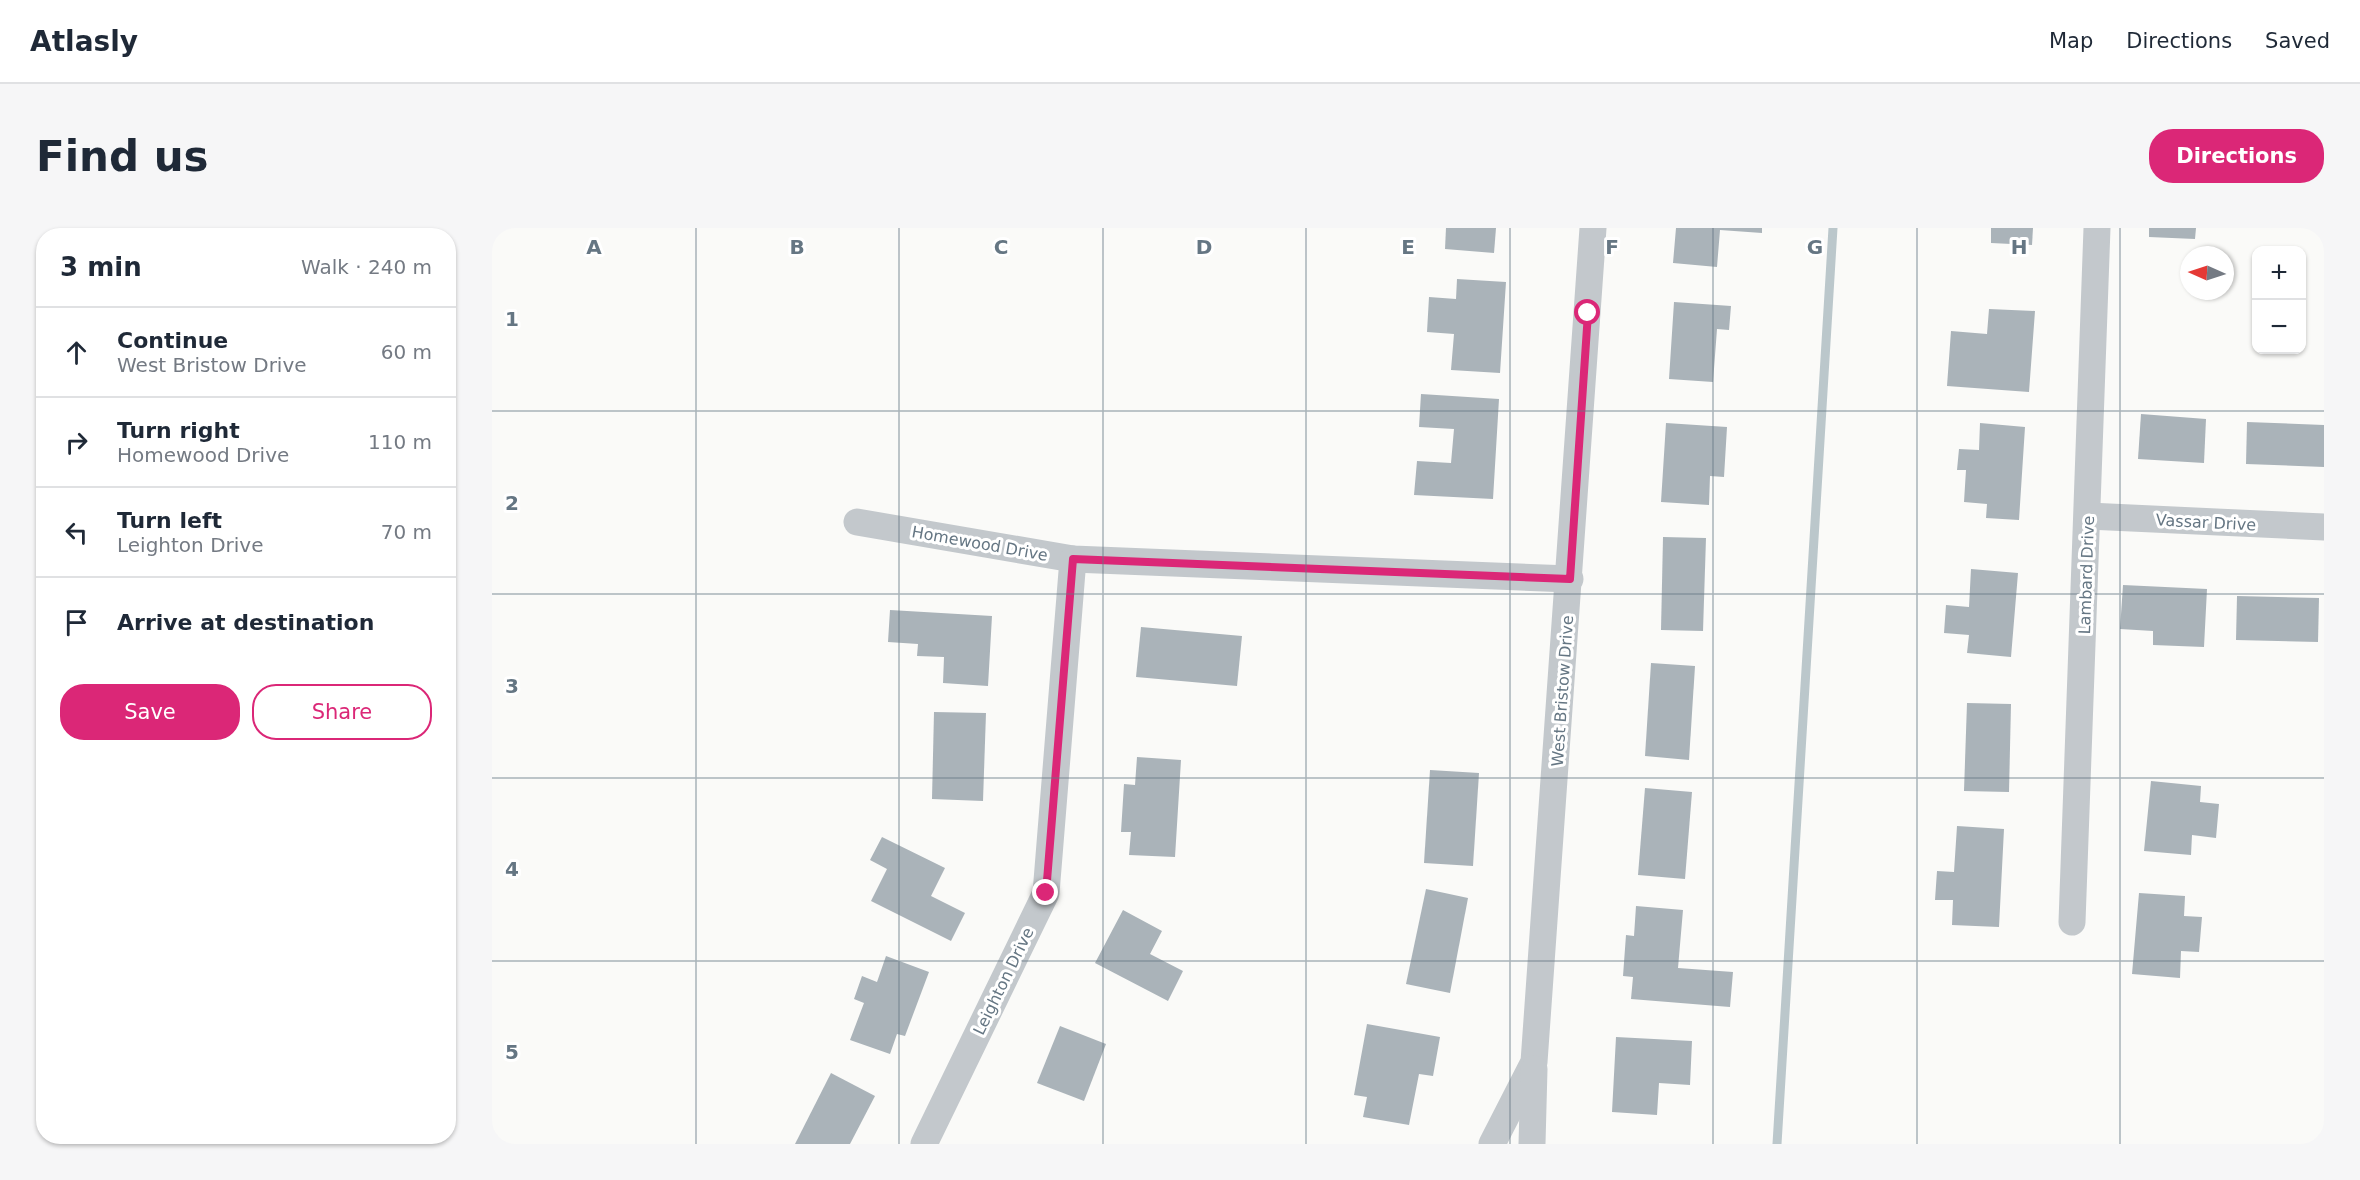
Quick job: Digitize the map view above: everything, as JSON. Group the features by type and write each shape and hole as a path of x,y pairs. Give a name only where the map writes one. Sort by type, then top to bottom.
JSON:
{"street":[{"name":"West Bristow Drive","path":"1492,1144 1534,1062 1570,579 1593,228"},
{"name":"Lambard Drive","path":"2072,922 2097,228"},
{"name":"Vassar Drive","path":"2088,516 2324,527"},
{"name":"Homewood Drive","path":"857,522 1073,559 1570,579"},
{"name":"Leighton Drive","path":"924,1144 1046,893 1073,559"},
{"path":"1532,1144 1534,1062"}],"building":[{"path":"1446,228 1496,228 1494,253 1445,249"},
{"path":"1676,228 1762,228 1762,233 1720,230 1717,267 1673,263"},
{"path":"1991,228 2033,228 2032,245 1991,243"},
{"path":"2149,228 2196,228 2195,239 2149,237"},
{"path":"1457,279 1506,282 1500,373 1451,370 1454,334 1427,332 1429,297 1456,299"},
{"path":"1674,302 1731,306 1729,330 1717,329 1713,382 1669,379"},
{"path":"1989,309 2035,311 2029,392 1947,386 1951,331 1987,334"},
{"path":"1421,394 1499,399 1493,499 1414,495 1417,461 1451,463 1454,429 1419,427"},
{"path":"2141,414 2206,419 2204,463 2138,459"},
{"path":"2247,422 2324,425 2324,467 2246,464"},
{"path":"1666,423 1727,427 1724,477 1710,476 1709,505 1661,502"},
{"path":"1980,423 2025,427 2019,520 1986,518 1987,504 1964,502 1966,470 1957,470 1959,449 1979,450"},
{"path":"1663,537 1706,538 1703,631 1661,630"},
{"path":"1971,569 2018,573 2011,657 1967,653 1969,635 1944,633 1946,605 1969,607"},
{"path":"2123,585 2207,589 2204,647 2153,645 2153,631 2120,629"},
{"path":"2237,596 2319,598 2318,642 2236,640"},
{"path":"890,610 992,616 988,686 943,683 944,657 917,656 918,644 888,642"},
{"path":"1141,627 1242,636 1237,686 1136,677"},
{"path":"1651,663 1695,666 1689,760 1645,756"},
{"path":"1967,703 2011,704 2009,792 1964,791"},
{"path":"934,712 986,713 983,801 932,799"},
{"path":"1137,757 1181,760 1175,857 1129,855 1131,832 1121,832 1124,784 1135,785"},
{"path":"1430,770 1479,773 1473,866 1424,863"},
{"path":"2151,781 2201,786 2200,802 2219,804 2216,838 2192,835 2191,855 2144,851"},
{"path":"1645,788 1692,792 1685,879 1638,875"},
{"path":"1957,826 2004,829 1999,927 1952,925 1953,900 1935,900 1937,871 1954,872"},
{"path":"882,837 945,868 931,896 965,913 951,941 871,901 887,869 870,860"},
{"path":"1426,889 1468,898 1450,993 1406,984"},
{"path":"2139,893 2185,896 2184,916 2202,917 2199,952 2181,951 2180,978 2132,974"},
{"path":"1636,906 1683,910 1678,968 1733,972 1730,1007 1631,999 1633,977 1623,976 1626,935 1634,936"},
{"path":"1123,910 1162,931 1150,954 1183,971 1168,1001 1095,963"},
{"path":"886,956 929,972 905,1036 897,1034 890,1054 850,1040 864,1003 854,999 862,976 877,982"},
{"path":"1367,1024 1440,1037 1433,1076 1419,1074 1409,1125 1363,1117 1367,1097 1354,1095"},
{"path":"1060,1026 1106,1044 1084,1101 1037,1083"},
{"path":"1616,1037 1692,1041 1690,1085 1659,1083 1657,1115 1612,1112"},
{"path":"831,1073 875,1096 850,1144 795,1144"}],"waterway":[{"path":"1777,1144 1833,228"}],"route":[{"path":"1046,893 1073,559 1570,579 1588,313"}]}
